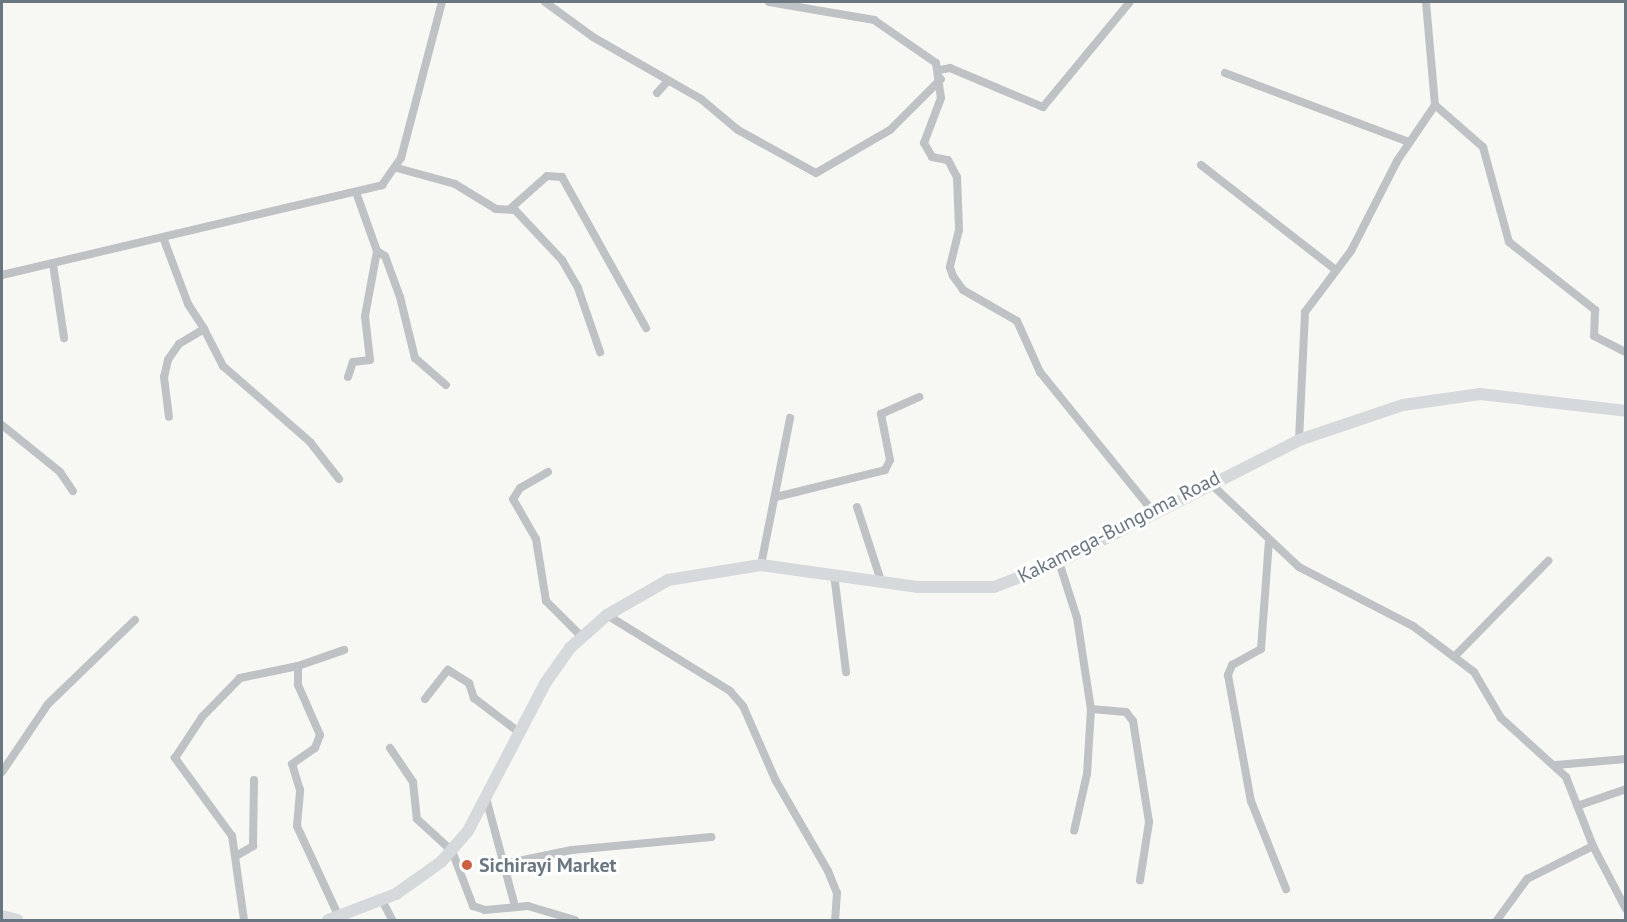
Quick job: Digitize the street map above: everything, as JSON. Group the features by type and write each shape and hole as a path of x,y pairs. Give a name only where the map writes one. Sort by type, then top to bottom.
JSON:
{"main road":[{"name":"Kakamega-Bungoma Road","path":"334,919 382,900 452,851 486,798 546,682 581,636 607,615 668,580 761,565 881,581 975,589 1059,562 1209,482 1299,440 1403,405 1459,394 1626,411"},
{"path":"2,916 17,921"}],"street":[{"path":"2,275 357,195 382,186 397,168 442,2"},
{"path":"544,2 667,82 701,99 738,130 816,173 890,130 941,79"},
{"path":"769,2 874,20 930,57 939,70 941,98 924,143 932,157 948,160 957,177 959,230 950,267 953,276 963,290 1017,321 1040,372 1154,513"},
{"path":"939,70 950,69 1043,107 1130,2"},
{"path":"1299,440 1302,318 1359,239 1408,142 1435,105 1426,2"},
{"path":"1225,73 1408,142"},
{"path":"657,93 667,82"},
{"path":"1435,105 1483,147 1509,242 1595,310 1594,336 1626,352"},
{"path":"1201,165 1336,270"},
{"path":"397,168 455,184 496,209 511,208 548,176 562,177 646,328"},
{"path":"348,377 353,362 370,360 365,316 377,251 357,195"},
{"path":"511,208 562,260 578,288 600,352"},
{"path":"164,240 188,304 204,328 223,366 310,442 339,479"},
{"path":"377,251 385,256 400,297 415,358 446,385"},
{"path":"53,264 64,338"},
{"path":"169,417 164,377 168,360 179,344 204,328"},
{"path":"776,496 885,470 890,460 880,414 919,397"},
{"path":"761,565 790,418"},
{"path":"2,425 60,472 73,491"},
{"path":"548,472 520,488 513,500 536,539 546,601 581,636"},
{"path":"1209,482 1269,540 1316,579 1413,626 1456,655 1482,682 1501,718 1556,765 1577,806 1593,846 1626,909"},
{"path":"857,507 881,581"},
{"path":"1269,540 1261,649 1232,665 1228,675 1253,807 1287,889"},
{"path":"1456,655 1548,561"},
{"path":"1059,562 1077,618 1091,709 1087,774 1074,831"},
{"path":"834,574 846,672"},
{"path":"607,615 730,692 743,706 776,780 828,871 837,893 835,921"},
{"path":"2,772 48,704 135,620"},
{"path":"244,921 236,856 224,819 175,758 202,717 240,678 298,666 344,650"},
{"path":"298,666 298,685 320,735 315,748 292,764 300,790 297,826 334,919"},
{"path":"425,699 447,670 469,682 474,698 520,733"},
{"path":"1091,709 1126,712 1133,721 1149,822 1140,880"},
{"path":"390,748 413,782 417,819 452,851 473,906 485,910 515,906 576,920"},
{"path":"1556,765 1626,759"},
{"path":"236,856 253,846 254,780"},
{"path":"1577,806 1626,789"},
{"path":"486,798 515,906"},
{"path":"503,864 572,850 711,837"},
{"path":"1497,921 1527,879 1593,846"},
{"path":"382,900 392,921"}],"place":[{"name":"Sichirayi Market","path":"467,865"}]}
